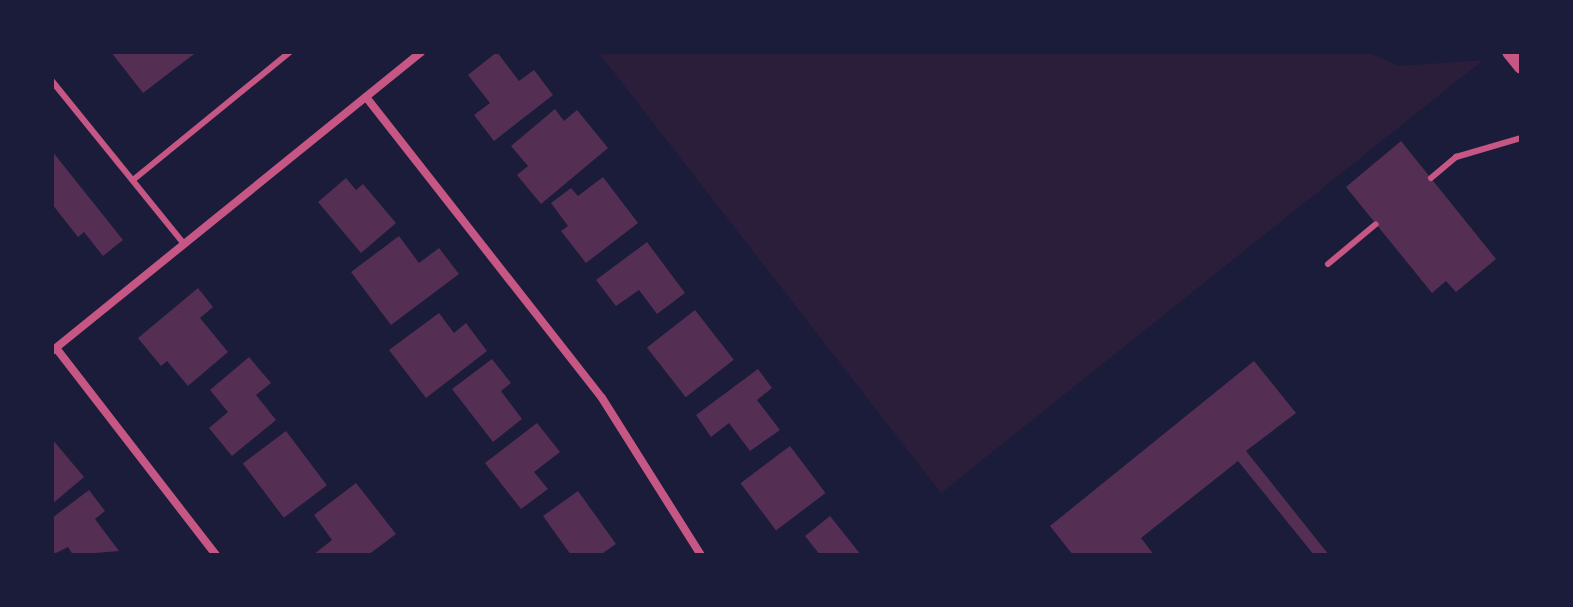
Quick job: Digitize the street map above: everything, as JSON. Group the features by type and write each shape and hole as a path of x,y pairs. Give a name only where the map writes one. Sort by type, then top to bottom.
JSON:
{"street":[{"path":"216,555 54,350 421,52"},
{"path":"1509,52 1521,67"},
{"path":"366,97 602,398 701,555"}],"lane":[{"path":"133,180 290,52"},
{"path":"52,81 184,244"},
{"path":"1431,178 1456,157 1521,138"},
{"path":"1328,264 1376,224"}],"shaded area":[{"path":"598,52 1367,52 1399,66 1483,60 941,493"}],"building":[{"path":"111,52 192,52 194,54 143,93"},
{"path":"497,52 519,81 534,70 553,95 494,141 474,115 490,103 468,75"},
{"path":"555,109 564,121 577,110 608,148 541,204 517,175 528,166 511,146"},
{"path":"1401,141 1496,259 1456,292 1446,281 1432,293 1346,187"},
{"path":"52,151 123,240 103,256 84,232 78,237 52,204"},
{"path":"603,177 638,223 586,263 561,231 568,226 551,203 571,188 578,196"},
{"path":"346,178 356,190 363,184 396,223 361,253 318,202"},
{"path":"399,236 419,263 439,248 459,274 391,325 351,272"},
{"path":"647,242 685,293 657,314 639,290 616,306 596,280"},
{"path":"198,288 213,307 200,318 228,352 188,386 167,361 161,366 138,338"},
{"path":"695,310 734,360 686,397 647,348"},
{"path":"439,313 454,333 466,323 487,351 426,398 389,350"},
{"path":"249,357 271,383 256,395 276,420 232,456 209,428 228,412 210,390"},
{"path":"492,359 511,383 501,391 522,419 493,442 452,389"},
{"path":"1254,361 1296,413 1246,451 1329,555 1314,555 1238,461 1141,538 1154,555 1073,555 1050,526"},
{"path":"758,369 772,388 757,400 780,430 750,451 729,423 711,437 696,415"},
{"path":"537,423 560,452 534,472 548,489 521,509 485,463"},
{"path":"286,431 327,485 284,518 243,463"},
{"path":"52,439 84,477 52,504"},
{"path":"790,446 826,493 776,530 740,483"},
{"path":"356,483 396,534 368,555 313,555 332,540 314,515"},
{"path":"89,490 105,511 95,519 119,551 73,555 68,547 52,555 52,518"},
{"path":"578,491 616,544 600,555 571,555 543,516"},
{"path":"830,516 861,555 820,555 805,536"}]}
